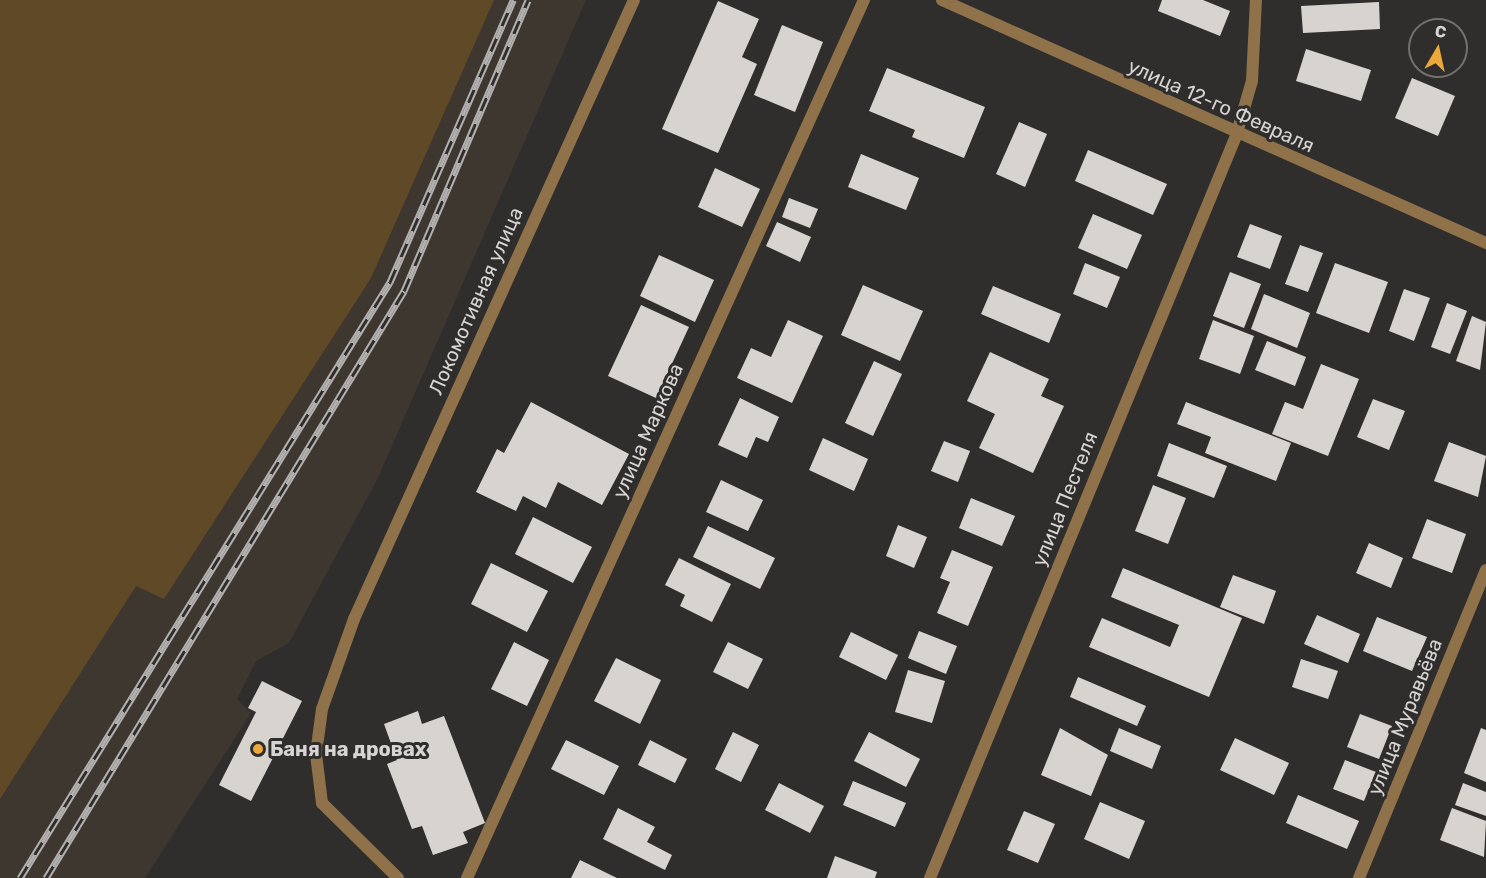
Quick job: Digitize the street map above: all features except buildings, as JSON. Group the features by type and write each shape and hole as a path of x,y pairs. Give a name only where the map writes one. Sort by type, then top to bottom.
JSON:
{"street":[{"name":"Локомотивная улица","path":"398,878 322,803 315,754 322,709 354,619 634,0"},
{"name":"улица Маркова","path":"467,878 864,0"},
{"name":"улица 12-го Февраля","path":"942,0 1236,136 1486,243"},
{"name":"улица Пестеля","path":"930,878 1236,136 1252,81 1256,0"},
{"name":"улица Муравьёва","path":"1359,878 1486,570"}],"shaded area":[{"path":"0,0 494,0 371,278 164,599 136,586 0,799"},
{"path":"399,0 586,0 378,478 289,643 256,661 237,699 251,713 145,878 0,878 0,753"}],"railway":[{"path":"20,878 390,282 513,0"},
{"path":"46,878 404,291 528,0"}],"place":[{"name":"Баня на дровах","path":"258,749"}]}
